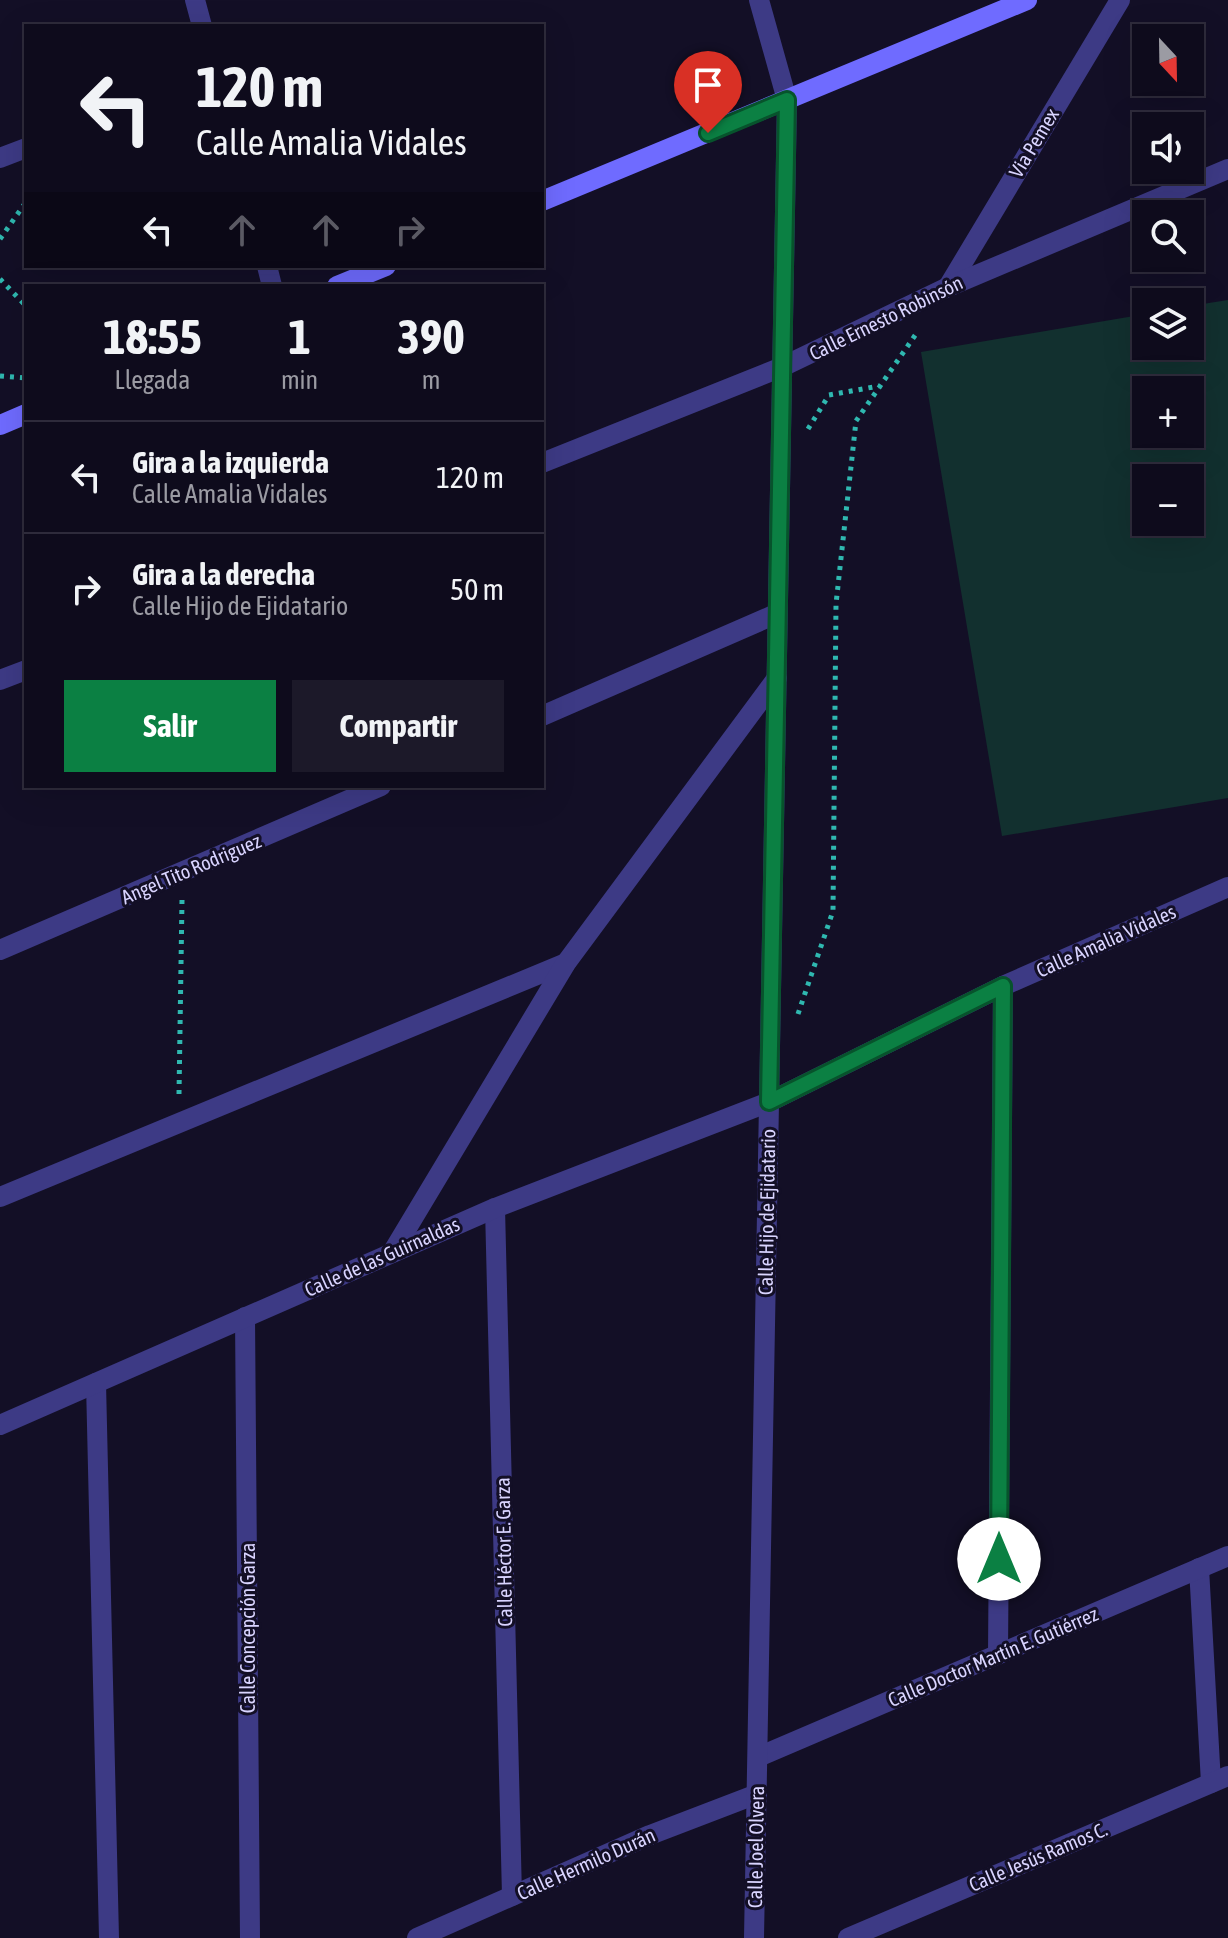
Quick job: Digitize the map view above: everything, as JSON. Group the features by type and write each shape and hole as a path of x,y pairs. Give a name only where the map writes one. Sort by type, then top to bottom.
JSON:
{"street":[{"path":"195,0 201,24"},
{"name":"Calle Hijo de Ejidatario","path":"758,1757 787,100 759,0"},
{"path":"544,200 787,100 997,6 1027,0"},
{"name":"Via Pemex","path":"948,287 1120,0"},
{"path":"0,158 24,149"},
{"name":"Calle Ernesto Robinsón","path":"544,462 782,367 948,287 1228,169"},
{"path":"342,284 381,268"},
{"path":"0,425 24,415"},
{"path":"544,715 776,614"},
{"path":"0,680 24,671"},
{"path":"392,1253 566,963 777,678"},
{"name":"Angel Tito Rodriguez","path":"0,950 376,788"},
{"name":"Calle Amalia Vidales","path":"769,1102 1003,986 1228,887"},
{"path":"0,1197 566,963"},
{"path":"998,1655 1003,986"},
{"name":"Calle de las Guirnaldas","path":"0,1425 495,1208 769,1102"},
{"name":"Calle Héctor E. Garza","path":"495,1208 512,1896"},
{"name":"Calle Concepción Garza","path":"245,1317 250,1938"},
{"path":"96,1383 109,1938"},
{"name":"Calle Doctor Martín E. Gutiérrez","path":"758,1757 1228,1556"},
{"path":"1199,1568 1220,1779"},
{"name":"Calle Joel Olvera","path":"754,1938 758,1757"},
{"name":"Calle Jesús Ramos C.","path":"848,1938 1220,1779"},
{"name":"Calle Hermilo Durán","path":"417,1938 650,1835 757,1794"}],"path":[{"path":"0,239 24,205"},
{"path":"0,279 24,304"},
{"path":"794,1029 833,911 836,604 856,421 922,324"},
{"path":"0,376 24,378"},
{"path":"804,436 829,395 880,386"},
{"path":"178,1123 182,873"}],"green space":[{"path":"1228,300 1228,798 1002,836 921,352 1132,316 1132,360 1204,360 1204,304"}],"route":[{"path":"708,133 787,100 769,1102 1003,986 999,1559"}]}
